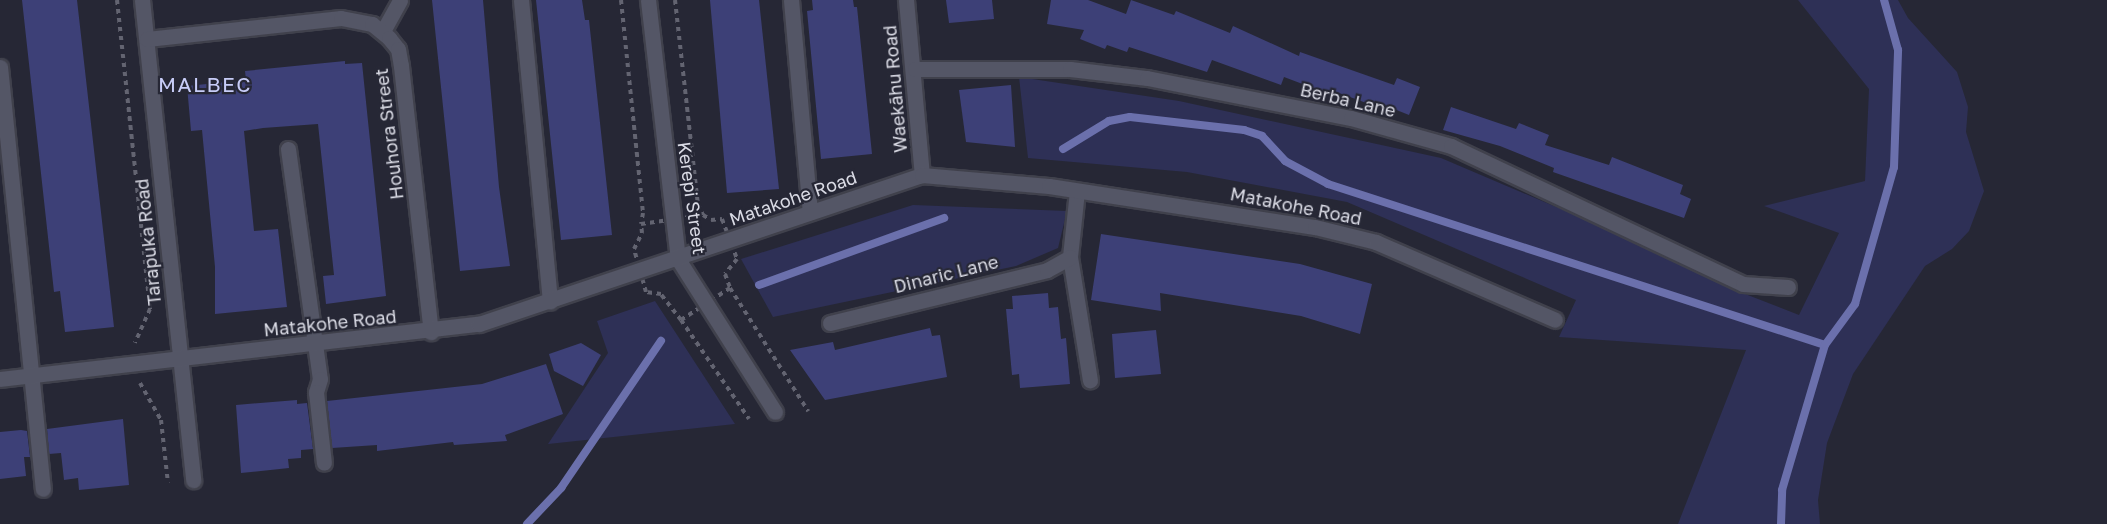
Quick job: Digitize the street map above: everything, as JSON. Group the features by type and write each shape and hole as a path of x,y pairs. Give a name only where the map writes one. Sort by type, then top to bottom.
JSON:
{"street":[{"name":"Tarapuka Road","path":"142,0 193,480"},
{"path":"147,39 341,18 372,24 383,31 400,0"},
{"path":"521,0 550,302"},
{"name":"Kerepi Street","path":"648,0 678,259 775,412"},
{"path":"791,0 810,212"},
{"name":"Waekāhu Road","path":"906,0 915,69 922,175"},
{"name":"Houhora Street","path":"383,31 398,50 401,66 431,332"},
{"path":"0,68 43,489"},
{"name":"Berba Lane","path":"915,69 1070,69 1147,78 1351,118 1451,146 1743,284 1788,287"},
{"path":"288,149 313,345 320,379 316,392 324,463"},
{"name":"Matakohe Road","path":"0,378 431,332 479,324 678,259 922,175 979,177 1315,226 1366,239 1555,320"},
{"path":"1077,191 1070,256 1090,380"},
{"name":"Dinaric Lane","path":"830,323 1047,270 1070,256"}],"path":[{"path":"117,0 150,309 135,340 136,353"},
{"path":"621,0 643,213 642,233 634,249 636,258"},
{"path":"675,0 698,204 703,215 711,220 722,219 725,229"},
{"path":"685,217 703,215"},
{"path":"641,224 660,221"},
{"path":"734,251 736,260 725,274 730,288 808,411"},
{"path":"643,280 646,292 661,294 681,320 749,419"},
{"path":"717,297 730,288"},
{"path":"681,320 696,310"},
{"path":"139,375 141,387 149,392 161,420 168,483"}],"shaded area":[{"path":"1798,0 1898,0 1908,18 1957,72 1968,107 1966,132 1984,191 1969,231 1952,249 1925,266 1853,374 1827,443 1818,500 1820,524 1678,524 1746,350 1559,337 1576,300 1347,202 1187,172 1028,158 1019,77 1179,101 1441,158 1676,258 1740,292 1799,315 1839,233 1764,206 1865,181 1869,89"},
{"path":"913,205 1067,211 1058,248 1016,266 773,317 741,259"},
{"path":"655,301 735,424 548,444 608,353 597,321"}],"building":[{"path":"22,0 77,0 114,327 65,332 60,291 54,292"},
{"path":"432,0 483,0 499,187 510,266 460,271"},
{"path":"536,0 582,0 585,20 589,20 612,235 561,240"},
{"path":"710,0 759,0 779,189 727,193"},
{"path":"812,0 853,0 854,7 857,7 872,154 821,159 807,11 813,10"},
{"path":"946,0 992,0 994,19 949,23"},
{"path":"1051,0 1088,0 1126,14 1131,0 1174,15 1176,11 1230,33 1233,26 1299,56 1300,52 1394,85 1397,78 1420,87 1409,115 1379,103 1369,104 1331,90 1329,94 1284,77 1281,85 1212,60 1207,72 1129,47 1127,52 1107,45 1105,49 1080,39 1084,30 1047,24"},
{"path":"345,61 345,64 362,63 386,296 326,304 323,276 334,275 318,124 263,128 244,131 254,231 278,229 287,307 215,314 215,267 202,130 191,131 187,86 246,80 245,71"},
{"path":"1011,85 1015,147 966,142 959,90"},
{"path":"1451,107 1516,129 1519,123 1549,135 1545,145 1609,165 1612,157 1683,185 1680,194 1691,199 1684,218 1553,172 1554,168 1500,146 1443,130"},
{"path":"1101,234 1300,264 1372,284 1360,334 1301,316 1160,293 1161,311 1091,300"},
{"path":"1048,293 1049,308 1058,307 1061,339 1066,338 1070,384 1020,388 1019,374 1012,375 1006,309 1013,309 1012,296"},
{"path":"930,328 932,336 940,335 947,377 825,400 790,350 833,342 835,350"},
{"path":"1156,330 1161,374 1115,378 1112,334"},
{"path":"581,343 601,355 583,386 554,371 549,354"},
{"path":"546,364 563,414 505,435 507,441 454,445 453,442 377,451 377,445 332,448 327,401 482,384"},
{"path":"297,400 297,404 307,403 313,449 301,450 301,458 288,459 289,468 241,473 236,405"},
{"path":"123,419 129,485 79,490 78,478 64,480 61,453 49,454 47,429"},
{"path":"27,431 30,457 24,457 26,476 0,479 0,432"}],"waterway":[{"path":"1781,524 1782,490 1825,345 1855,304 1894,167 1898,50 1884,0"},
{"path":"1063,149 1109,121 1130,117 1244,130 1262,136 1285,161 1328,184 1825,345"},
{"path":"759,285 944,218"},
{"path":"527,524 561,488 661,341"}],"district":[{"name":"MALBEC","path":"205,84"}]}
